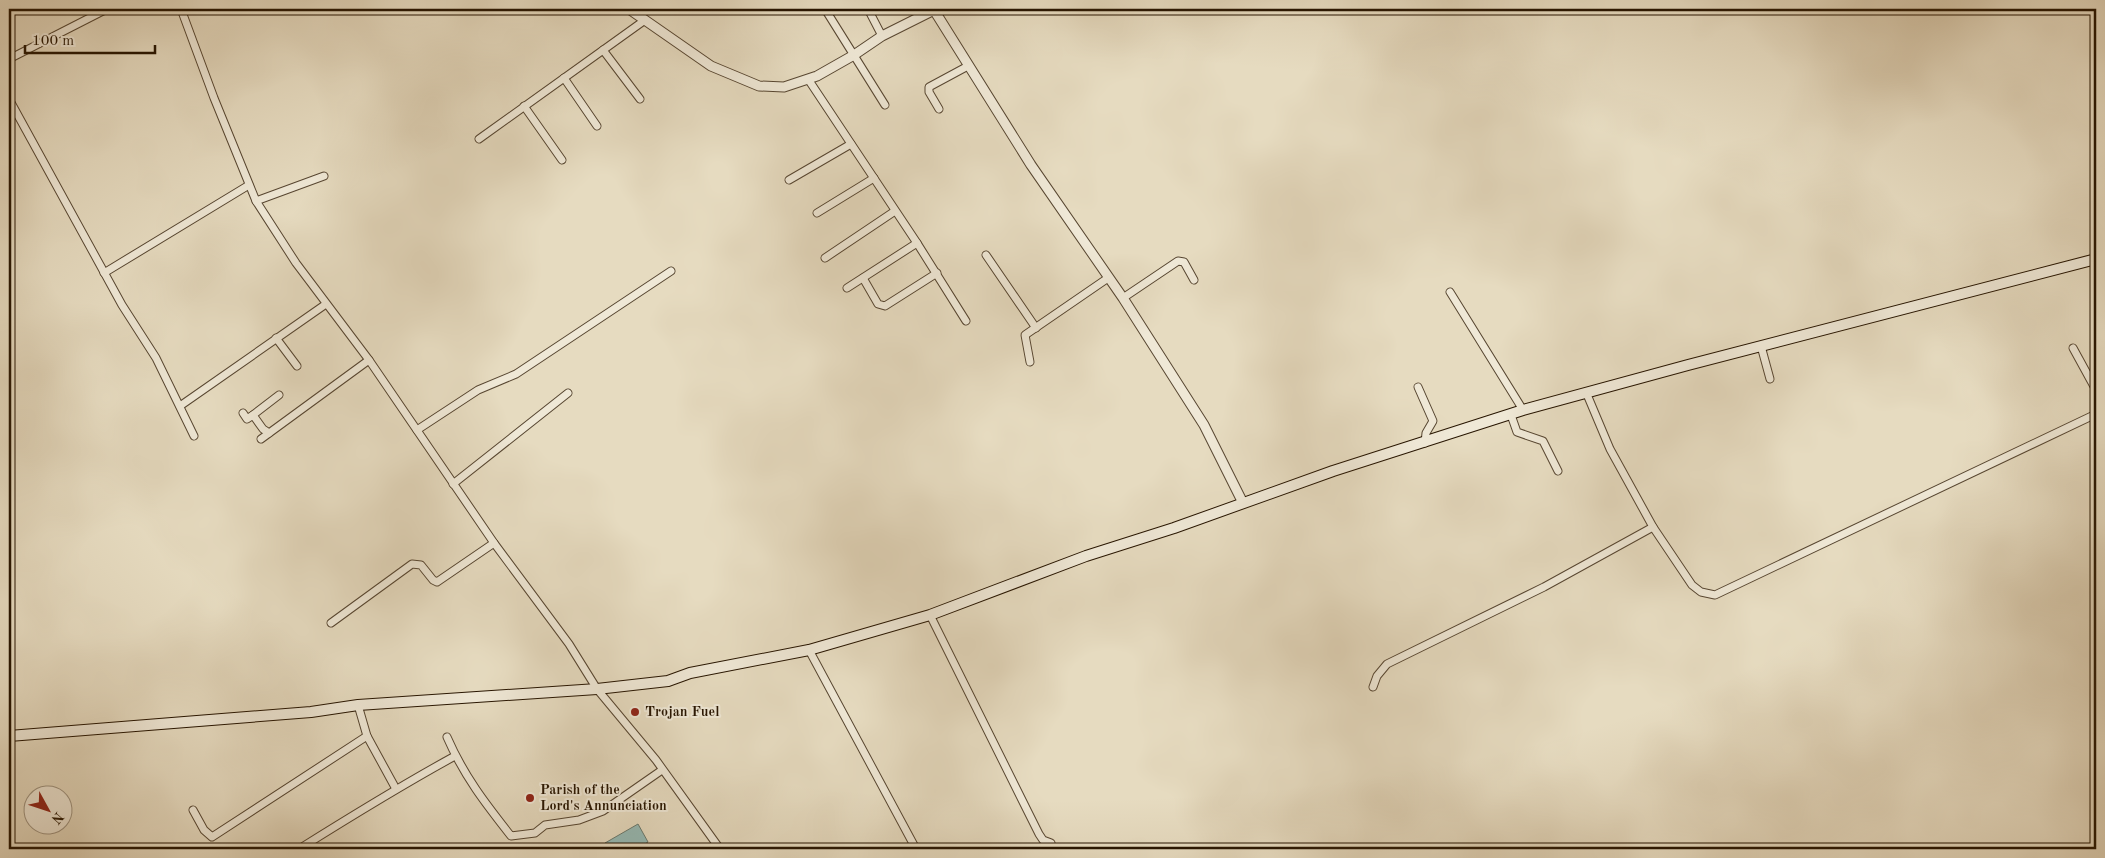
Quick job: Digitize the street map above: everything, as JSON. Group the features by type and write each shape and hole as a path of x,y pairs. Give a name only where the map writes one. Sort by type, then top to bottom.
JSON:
{"main road":[{"path":"9,736 311,712 358,705 668,681 690,673 809,650 930,615 1086,556 1332,471 1425,443 1523,410 2096,259"}],"street":[{"path":"9,50 12,58 106,9"},
{"path":"181,9 214,98 256,201 296,263 369,360 494,544 569,644 597,688 656,760 720,849"},
{"path":"629,9 711,66 759,86 784,87 808,79 854,55 882,36 934,10 1031,166 1123,298 1204,424 1243,503"},
{"path":"825,9 885,105"},
{"path":"868,9 882,36"},
{"path":"479,139 644,20"},
{"path":"603,50 640,99"},
{"path":"939,109 929,92 929,88 968,66"},
{"path":"564,78 597,126"},
{"path":"808,79 917,243 966,321"},
{"path":"9,99 104,272 156,358 194,436"},
{"path":"524,106 562,160"},
{"path":"789,180 851,144"},
{"path":"256,201 286,188 324,176"},
{"path":"818,213 874,178"},
{"path":"104,272 249,185"},
{"path":"825,258 895,211"},
{"path":"846,288 917,243"},
{"path":"986,255 1036,328"},
{"path":"1123,298 1178,261 1184,262 1194,280"},
{"path":"417,430 478,390 516,374 671,270"},
{"path":"863,278 878,304 885,306 937,274"},
{"path":"1030,362 1025,335 1108,278"},
{"path":"1450,292 1523,410"},
{"path":"180,406 326,304"},
{"path":"276,338 297,366"},
{"path":"1761,346 1770,379"},
{"path":"2073,348 2096,390"},
{"path":"261,439 369,360"},
{"path":"1418,387 1433,421 1426,433 1425,443"},
{"path":"1586,392 1610,449 1653,527 1692,585 1708,595 1716,595 2096,414"},
{"path":"453,484 568,393"},
{"path":"243,413 247,419 279,395"},
{"path":"253,415 263,429 269,433"},
{"path":"1511,415 1517,432 1543,441 1558,471"},
{"path":"1373,687 1377,676 1387,664 1544,587 1653,527"},
{"path":"330,623 412,564 421,565 436,582 494,544"},
{"path":"930,615 1039,834 1043,840 1051,843"},
{"path":"809,650 916,849"},
{"path":"358,705 367,736 396,789"},
{"path":"193,810 204,830 212,838 367,736"},
{"path":"447,737 455,756 475,791 511,836 535,833 544,825 579,820 603,810 662,770"},
{"path":"299,849 396,789 455,756"}],"water":[{"path":"638,824 648,842 636,849 609,849 605,843"}],"place":[{"name":"Trojan Fuel","path":"635,712"},
{"name":"Parish of the Lord's Annunciation","path":"530,798"}]}
